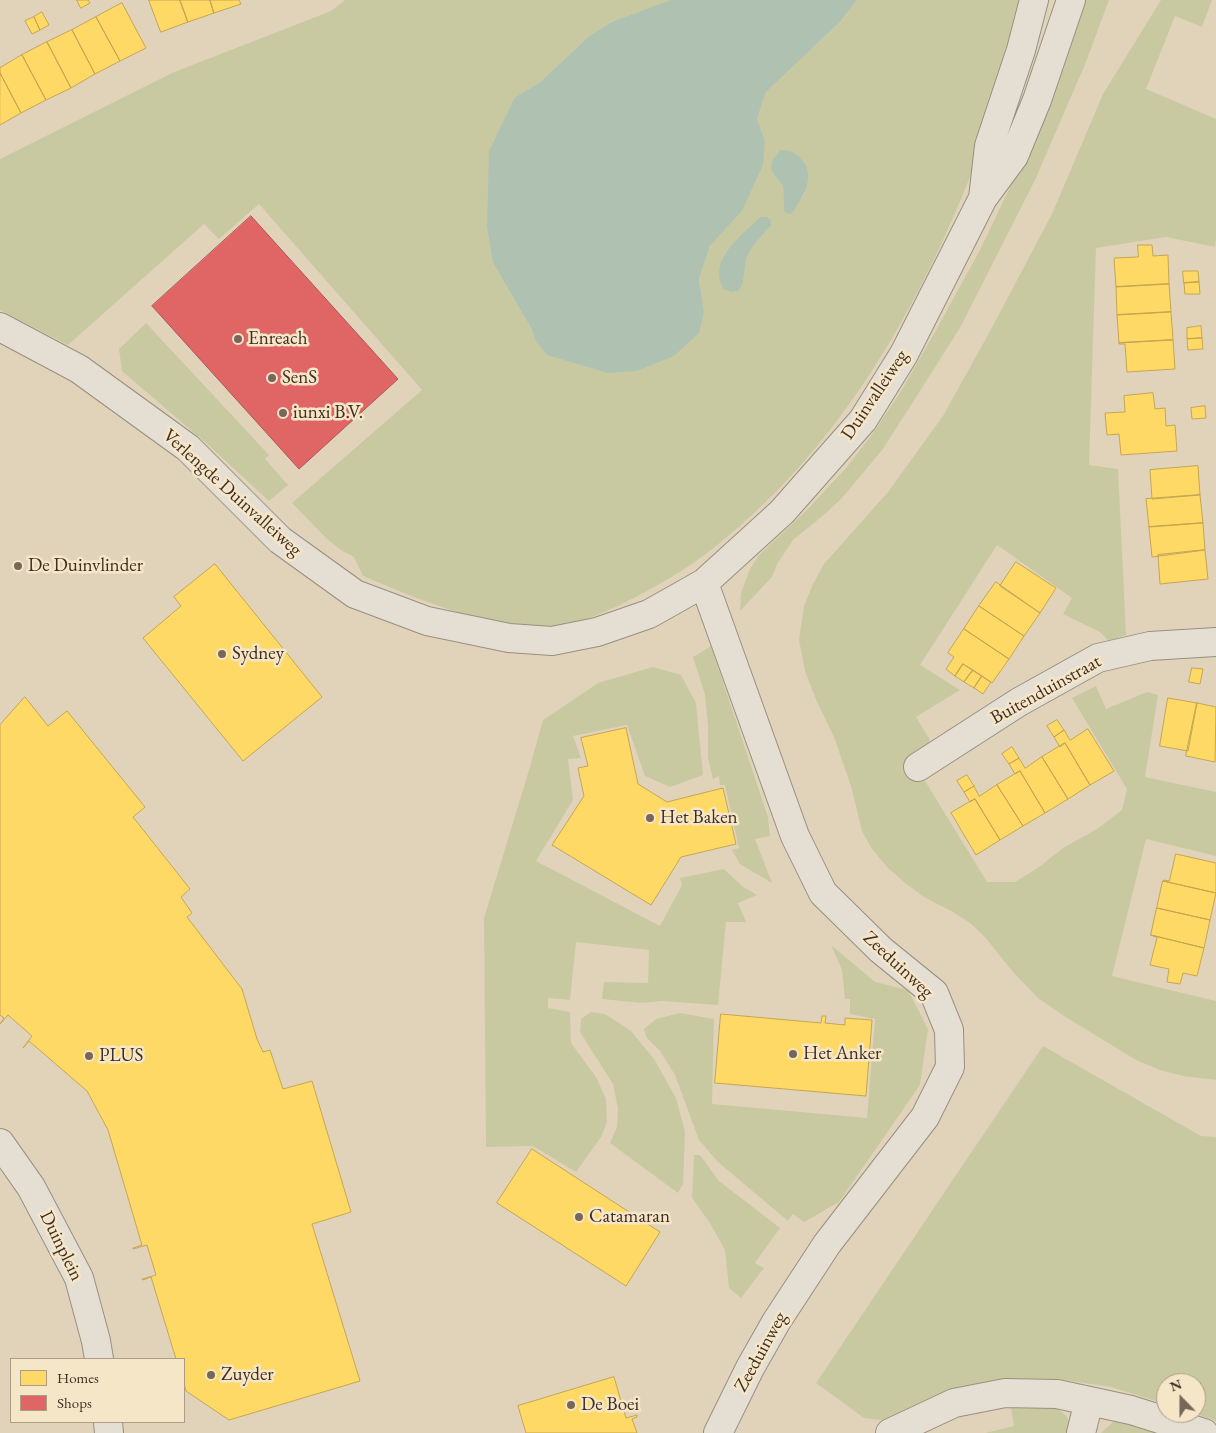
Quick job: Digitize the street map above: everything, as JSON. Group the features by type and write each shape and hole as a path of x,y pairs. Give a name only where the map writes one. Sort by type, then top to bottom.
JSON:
{"street":[{"name":"Duinvalleiweg","path":"983,198 989,146 1021,50 1034,0"},
{"name":"Duinvalleiweg","path":"704,583 782,512 863,420 904,354 983,198 1014,156 1036,100 1070,0"},
{"name":"Verlengde Duinvalleiweg","path":"0,327 79,369 188,448 280,540 355,594 427,621 509,638 552,641 597,632 649,614 704,583"},
{"name":"Zeeduinweg","path":"704,583 795,836 823,893 881,950 934,993 950,1030 950,1067 924,1118 827,1244 776,1322 750,1368 718,1433"},
{"name":"Buitenduinstraat","path":"918,766 1019,702 1098,658 1150,646 1216,642"},
{"name":"Duinplein","path":"0,1143 31,1187 79,1278 99,1358"},
{"path":"890,1433 954,1403 1005,1393 1057,1394 1131,1410 1204,1433"},
{"path":"1081,1433 1089,1401"}],"green space":[{"path":"345,0 671,0 588,37 539,83 515,97 493,263 531,328 536,342 704,312 699,279 710,246 742,211 765,140 757,119 766,92 840,22 857,0 1026,0 987,132 943,241 891,340 861,387 828,432 792,475 753,514 730,535 693,563 667,580 619,605 579,622 555,627 532,627 483,619 432,604 363,576 354,557 327,539 292,503 422,390 259,204 219,239 204,224 68,345 0,310 0,159 172,73 331,11","holes":["774,175 805,193 796,207 784,211 783,186","760,218 760,237 749,252 744,266 744,274 725,254"]},
{"path":"1083,0 1109,0 1086,62 1035,180 960,328 883,449 842,498 793,540 777,564 772,577 740,611 741,593 750,569 759,555 805,512 846,468 900,393 935,332 980,250 1021,164"},
{"path":"1161,0 1212,0 1202,27 1175,16 1146,89 1216,119 1216,239 1215,247 1166,237 1096,248 1089,465 1118,469 1126,635 1109,641 1100,632 1063,614 1072,598 997,545 920,665 960,690 916,717 929,738 930,745 911,758 987,882 1015,882 1039,867 1063,848 1097,829 1122,810 1127,789 1072,698 1096,686 1106,709 1147,692 1158,695 1145,777 1216,792 1216,856 1146,839 1112,976 1216,1001 1216,1080 1183,1076 1160,1070 1136,1060 1064,1016 1038,998 1012,971 985,937 970,923 924,897 887,867 872,849 862,831 851,786 834,737 805,671 799,640 804,606 824,564 888,492 943,416 1052,214 1103,94"},
{"path":"146,323 269,455 265,459 288,485 269,501 206,443 122,371 119,349"},
{"path":"711,646 768,817 770,836 755,839 772,883 740,864 732,850 739,848 725,785 720,785 719,776 713,779 708,758 708,726 705,695 693,657"},
{"path":"653,667 681,675 696,703 703,775 670,787 645,776 627,725 573,736 581,758 568,759 573,800 536,861 660,926 682,885 680,878 724,869 742,886 757,895 738,903 746,922 726,922 718,1005 662,1001 642,1003 602,999 604,982 648,983 649,950 576,942 570,1000 548,998 548,1008 570,1012 571,1043 596,1077 606,1099 607,1122 601,1137 576,1172 533,1146 486,1147 484,918 543,720 598,683"},
{"path":"831,945 875,982 908,990 928,1029 920,1085 839,1202 804,1222 793,1214 788,1221 718,1162 699,1140 675,1075 660,1051 646,1037 644,1029 656,1019 680,1013 714,1019 712,1104 867,1118 875,1019 850,1014 850,999 845,999 842,970"},
{"path":"591,1012 605,1014 631,1031 654,1059 676,1098 685,1132 683,1184 678,1193 610,1143 617,1127 618,1109 613,1084 580,1032 581,1019"},
{"path":"1043,1046 1201,1136 1216,1137 1216,1421 1206,1417 1206,1373 1156,1373 1156,1401 1111,1387 1057,1379 993,1384 889,1421 864,1418 816,1383"},
{"path":"694,1155 700,1155 719,1181 780,1228 755,1263 764,1268 741,1298 729,1288 725,1250 710,1223 692,1198"},
{"path":"1050,1406 1066,1416 1072,1433 985,1433 1014,1426 1011,1408"},
{"path":"1114,1421 1128,1421 1169,1433 1101,1433"}],"shaded area":[{"path":"671,0 857,0 840,22 766,92 757,119 765,140 763,165 742,211 710,246 699,279 704,312 699,333 674,356 637,371 608,373 547,355 536,342 531,328 493,263 487,227 489,151 515,97 539,83 588,37 612,22"},
{"path":"780,150 789,151 796,155 806,165 808,172 807,186 804,194 792,213 788,214 784,211 783,186 771,169 772,161"},
{"path":"760,217 767,217 771,220 771,225 747,257 741,287 738,291 732,292 723,289 720,267 723,258 736,240"}],"building: Homes":[{"path":"77,0 88,0 90,3 81,8"},
{"path":"149,0 180,0 188,22 161,32"},
{"path":"180,0 210,0 214,13 188,22"},
{"path":"210,0 239,0 241,4 214,13"},
{"path":"122,3 146,48 120,61 96,17"},
{"path":"42,12 49,25 40,30 34,17"},
{"path":"34,17 40,30 32,34 25,21"},
{"path":"96,17 120,61 95,74 72,30"},
{"path":"72,30 95,74 71,88 47,42"},
{"path":"47,42 71,88 46,100 22,55"},
{"path":"22,55 46,100 21,113 0,73 0,68"},
{"path":"0,73 21,113 0,125"},
{"path":"1138,245 1152,245 1153,256 1168,255 1169,284 1116,287 1114,258 1138,257"},
{"path":"1183,271 1198,271 1199,282 1184,283"},
{"path":"1199,282 1200,294 1185,294 1184,283"},
{"path":"1169,284 1171,312 1117,315 1116,287"},
{"path":"1171,312 1173,340 1119,343 1117,315"},
{"path":"1201,326 1202,338 1187,339 1187,328"},
{"path":"1202,338 1203,349 1188,350 1187,339"},
{"path":"1173,340 1175,369 1127,372 1125,344 1119,343"},
{"path":"1153,393 1155,409 1165,408 1166,426 1175,425 1177,451 1121,455 1119,434 1107,435 1105,413 1125,412 1124,396"},
{"path":"1205,406 1206,418 1192,419 1191,408"},
{"path":"1198,466 1200,495 1152,499 1150,470"},
{"path":"1200,495 1203,523 1149,527 1146,499"},
{"path":"1203,523 1205,550 1152,557 1149,527"},
{"path":"1205,550 1208,579 1160,584 1158,555"},
{"path":"1016,562 1056,588 1040,613 1000,586"},
{"name":"Sydney","path":"215,564 322,697 243,761 143,638 181,606 174,597"},
{"path":"996,582 1040,613 1024,636 979,606"},
{"path":"979,606 1024,636 1009,659 964,629"},
{"path":"964,629 1009,659 992,683 963,664 955,676 946,669 954,657 948,653"},
{"path":"963,664 973,670 964,682 955,676"},
{"path":"1192,668 1203,669 1200,684 1189,682"},
{"path":"973,670 982,676 974,688 964,682"},
{"path":"982,676 991,682 983,694 974,688"},
{"path":"25,697 48,726 67,711 145,807 133,817 190,889 181,897 192,913 187,917 242,989 257,1039 263,1052 270,1050 283,1089 312,1081 351,1212 312,1224 360,1381 229,1420 186,1391 185,1358 176,1358 151,1277 142,1279 156,1275 147,1245 133,1249 142,1245 108,1130 87,1091 29,1041 23,1048 32,1036 8,1015 0,1024 4,1018 0,1015 0,725"},
{"path":"1168,698 1197,703 1188,751 1160,746"},
{"path":"1197,703 1216,707 1215,762 1186,756"},
{"path":"1057,720 1064,730 1054,737 1047,726"},
{"name":"Het Baken","path":"626,728 638,784 667,802 723,788 736,844 681,857 651,905 552,845 584,796 578,768 588,766 581,738"},
{"path":"1088,729 1114,771 1090,785 1065,743 1060,747 1054,737 1064,730 1070,740"},
{"path":"1065,743 1090,785 1068,799 1042,757"},
{"path":"1012,747 1019,758 1009,764 1002,754"},
{"path":"1042,757 1068,799 1045,813 1020,771 1015,774 1009,764 1019,758 1025,768"},
{"path":"1020,771 1045,813 1023,826 997,785"},
{"path":"967,775 974,786 964,792 957,781"},
{"path":"997,785 1023,826 1000,840 975,799 970,802 964,792 974,786 979,796"},
{"path":"975,799 1000,840 976,855 951,813"},
{"path":"1176,854 1216,863 1216,893 1163,881 1169,881"},
{"path":"1163,881 1216,893 1210,920 1157,908"},
{"path":"1157,908 1210,920 1204,948 1151,935"},
{"path":"1151,935 1204,948 1197,976 1183,973 1180,984 1167,982 1169,969 1150,965 1157,938"},
{"name":"Het Anker","path":"721,1014 821,1023 822,1016 826,1016 825,1023 845,1025 845,1018 872,1020 866,1096 715,1083"},
{"name":"Catamaran","path":"532,1149 660,1232 626,1286 497,1203"},
{"name":"De Boei","path":"614,1377 626,1418 637,1415 637,1417 632,1419 637,1433 526,1433 518,1406"}],"building: Shops":[{"path":"251,216 398,379 299,469 152,306"}],"place":[{"name":"Enreach","path":"238,339"},
{"name":"SenS","path":"272,378"},
{"name":"iunxi B.V.","path":"283,413"},
{"name":"De Duinvlinder","path":"18,566"},
{"name":"Sydney","path":"222,654"},
{"name":"Het Baken","path":"650,818"},
{"name":"Het Anker","path":"793,1054"},
{"name":"PLUS","path":"89,1056"},
{"name":"Catamaran","path":"579,1217"},
{"name":"Zuyder","path":"211,1375"},
{"name":"De Boei","path":"571,1405"}]}
